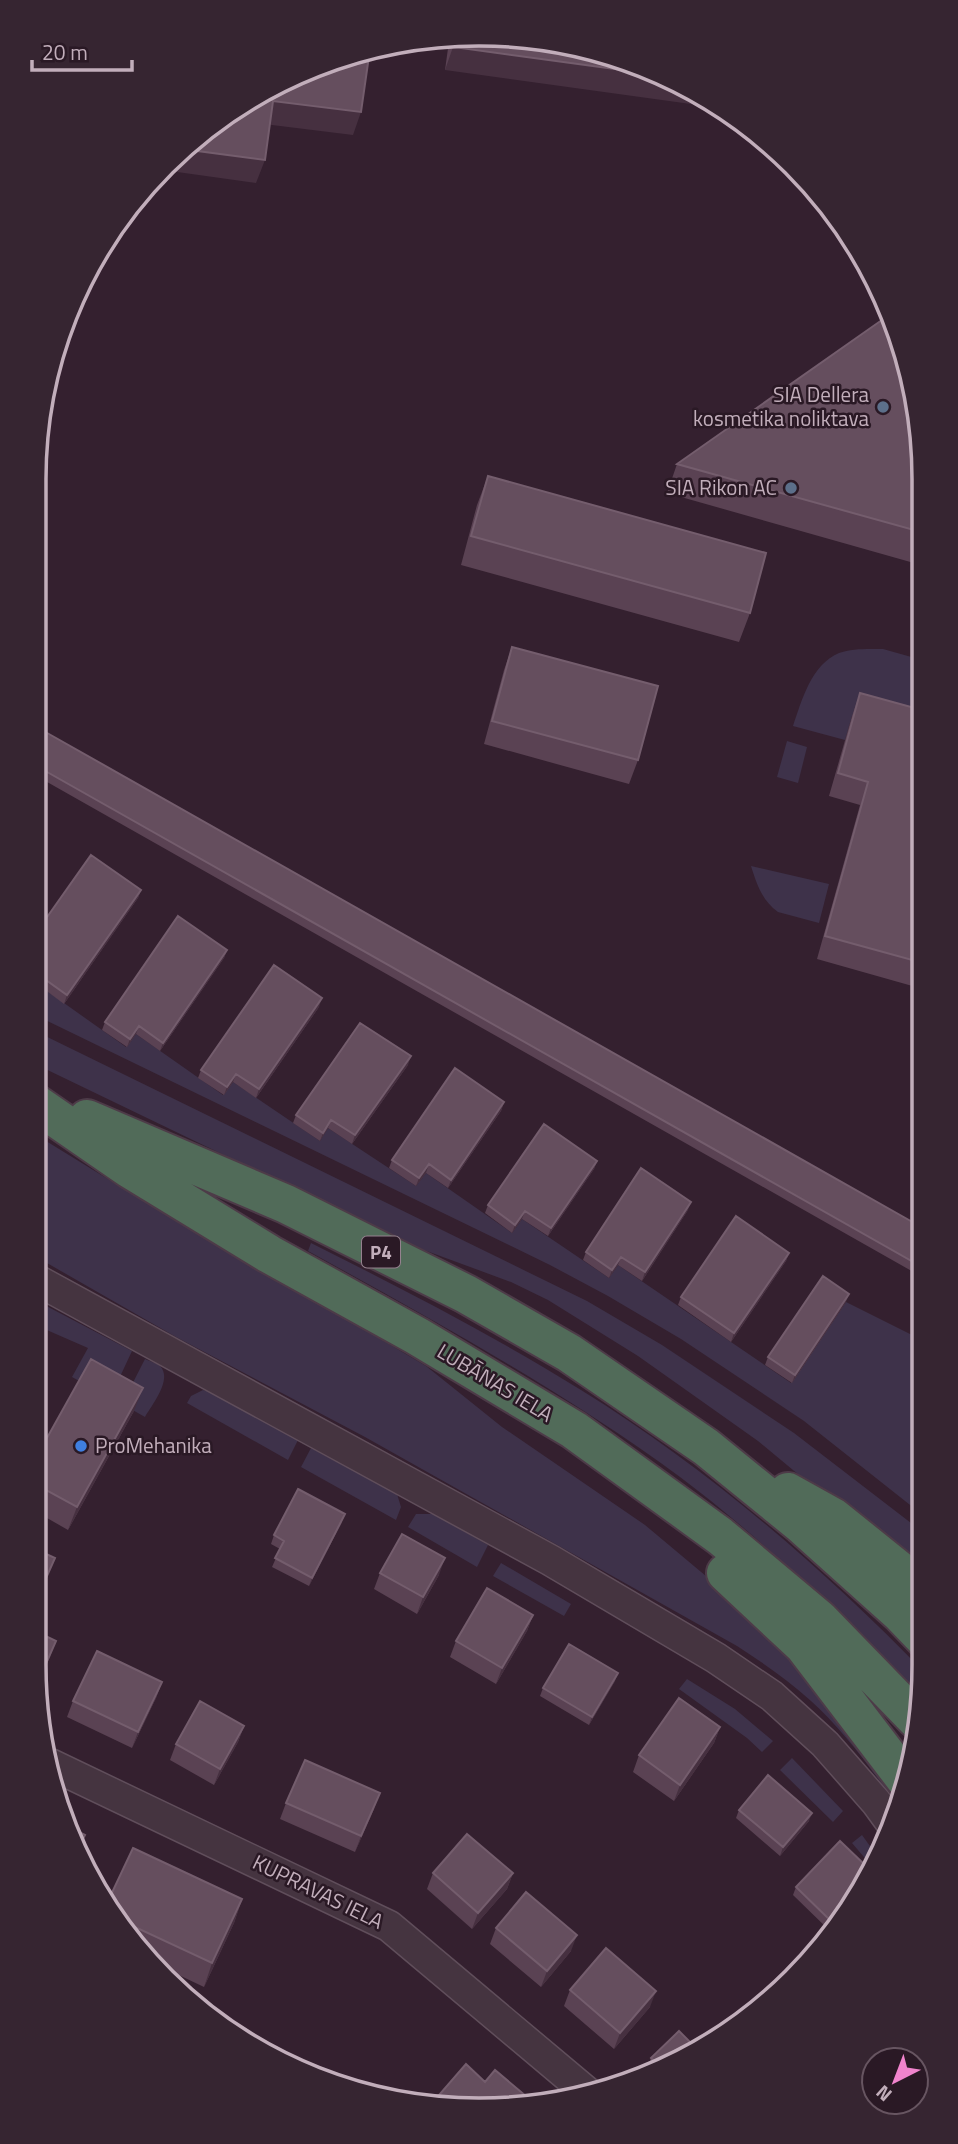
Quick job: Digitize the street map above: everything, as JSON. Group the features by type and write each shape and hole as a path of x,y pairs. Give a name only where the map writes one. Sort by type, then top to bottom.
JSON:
{"highway":[{"name":"LUBĀNAS IELA","path":"46,1104 286,1204 466,1294 569,1353 706,1447 802,1525 912,1625"},
{"name":"LUBĀNAS IELA","path":"46,1108 130,1169 200,1212 269,1254 453,1357 574,1430 720,1536 809,1611 910,1713"},
{"path":"574,1430 804,1646 899,1771"},
{"path":"706,1447 833,1517 912,1581"}],"street":[{"path":"46,1285 550,1560 716,1658 772,1696 825,1744 885,1815"},
{"name":"KUPRAVAS IELA","path":"58,1768 389,1926 580,2086"}],"shaded area":[{"path":"883,649 912,657 912,717 852,716 845,740 793,726 809,684 821,666 839,653"},
{"path":"787,741 807,747 798,783 777,777"},
{"path":"751,866 829,884 819,923 778,912 772,907 758,886"},
{"path":"46,990 126,1047 136,1034 223,1095 233,1082 320,1141 328,1128 416,1186 426,1173 512,1233 522,1219 609,1278 618,1265 791,1383 846,1302 912,1335 912,1506 804,1421 681,1339 550,1265 46,1020"},
{"path":"46,1036 587,1301 662,1345 794,1433 912,1524 912,1569 758,1441 638,1356 548,1300 511,1282 413,1246 46,1069"},
{"path":"46,1141 243,1262 426,1366 502,1427 645,1525 725,1592 809,1673 894,1789 891,1798 858,1752 823,1712 784,1679 737,1646 365,1437 176,1337 46,1262"},
{"path":"311,1243 414,1295 581,1390 673,1452 761,1520 885,1633 912,1660 912,1687 774,1555 712,1502 636,1445 544,1386 308,1251"},
{"path":"46,1306 132,1351 110,1398 72,1377 88,1348 46,1330"},
{"path":"145,1359 160,1366 164,1378 160,1392 145,1417 122,1404"},
{"path":"203,1390 212,1392 298,1440 288,1460 187,1403 191,1396"},
{"path":"311,1448 397,1494 401,1507 396,1520 301,1467"},
{"path":"416,1514 433,1514 488,1545 477,1567 408,1527"},
{"path":"501,1563 571,1604 564,1616 493,1576"},
{"path":"687,1679 735,1709 773,1741 762,1752 679,1689"},
{"path":"792,1758 843,1811 833,1822 780,1770"},
{"path":"862,1835 872,1849 866,1860 852,1843"}],"building":[{"path":"507,46 536,49 591,60 620,70 453,47"},
{"path":"368,60 361,112 273,101 265,160 196,151 238,119 287,90 313,78"},
{"path":"882,320 898,367 909,422 912,451 912,529 677,464"},
{"path":"488,476 766,553 750,613 471,536"},
{"path":"512,647 658,686 638,760 492,721"},
{"path":"860,693 912,707 912,960 825,936 868,782 838,773"},
{"path":"46,732 912,1222 912,1261 46,771"},
{"path":"91,855 141,890 67,995 46,980 46,919"},
{"path":"178,916 227,950 163,1043 139,1026 130,1039 105,1022"},
{"path":"274,965 322,998 259,1089 236,1074 227,1087 201,1070"},
{"path":"360,1023 411,1056 355,1135 331,1120 323,1133 296,1115"},
{"path":"455,1068 504,1102 451,1180 429,1164 419,1178 392,1160"},
{"path":"544,1124 597,1161 551,1228 525,1211 515,1225 488,1205"},
{"path":"641,1168 691,1202 645,1272 621,1257 612,1270 586,1252"},
{"path":"736,1216 789,1253 734,1333 681,1297"},
{"path":"823,1276 849,1294 795,1375 768,1357"},
{"name":"ProMehanika","path":"91,1359 143,1388 77,1507 46,1490 46,1440"},
{"path":"298,1489 345,1514 312,1578 275,1558 284,1541 274,1535"},
{"path":"402,1534 445,1558 423,1597 380,1573"},
{"path":"46,1554 55,1558 46,1578"},
{"path":"487,1588 533,1615 502,1668 456,1641"},
{"path":"46,1636 56,1641 46,1664"},
{"path":"569,1644 618,1673 592,1717 543,1688"},
{"path":"97,1651 162,1682 138,1732 73,1701"},
{"path":"679,1698 720,1727 680,1785 639,1755"},
{"path":"200,1701 244,1726 220,1769 176,1744"},
{"path":"305,1760 380,1793 361,1836 286,1803"},
{"path":"768,1775 812,1813 783,1847 739,1810"},
{"path":"467,1834 513,1873 478,1913 433,1873"},
{"path":"840,1841 864,1864 830,1920 796,1887"},
{"path":"133,1848 242,1899 212,1963 133,1926 111,1894"},
{"path":"526,1892 577,1935 547,1971 496,1928"},
{"path":"606,1948 656,1991 620,2033 570,1990"},
{"path":"679,2031 691,2043 655,2062 651,2058"},
{"path":"466,2064 485,2082 495,2070 526,2096 507,2098 438,2097"}],"place":[{"name":"SIA Dellera kosmetika noliktava","path":"883,407"},
{"name":"SIA Rikon AC","path":"791,488"},
{"name":"ProMehanika","path":"81,1446"}]}
